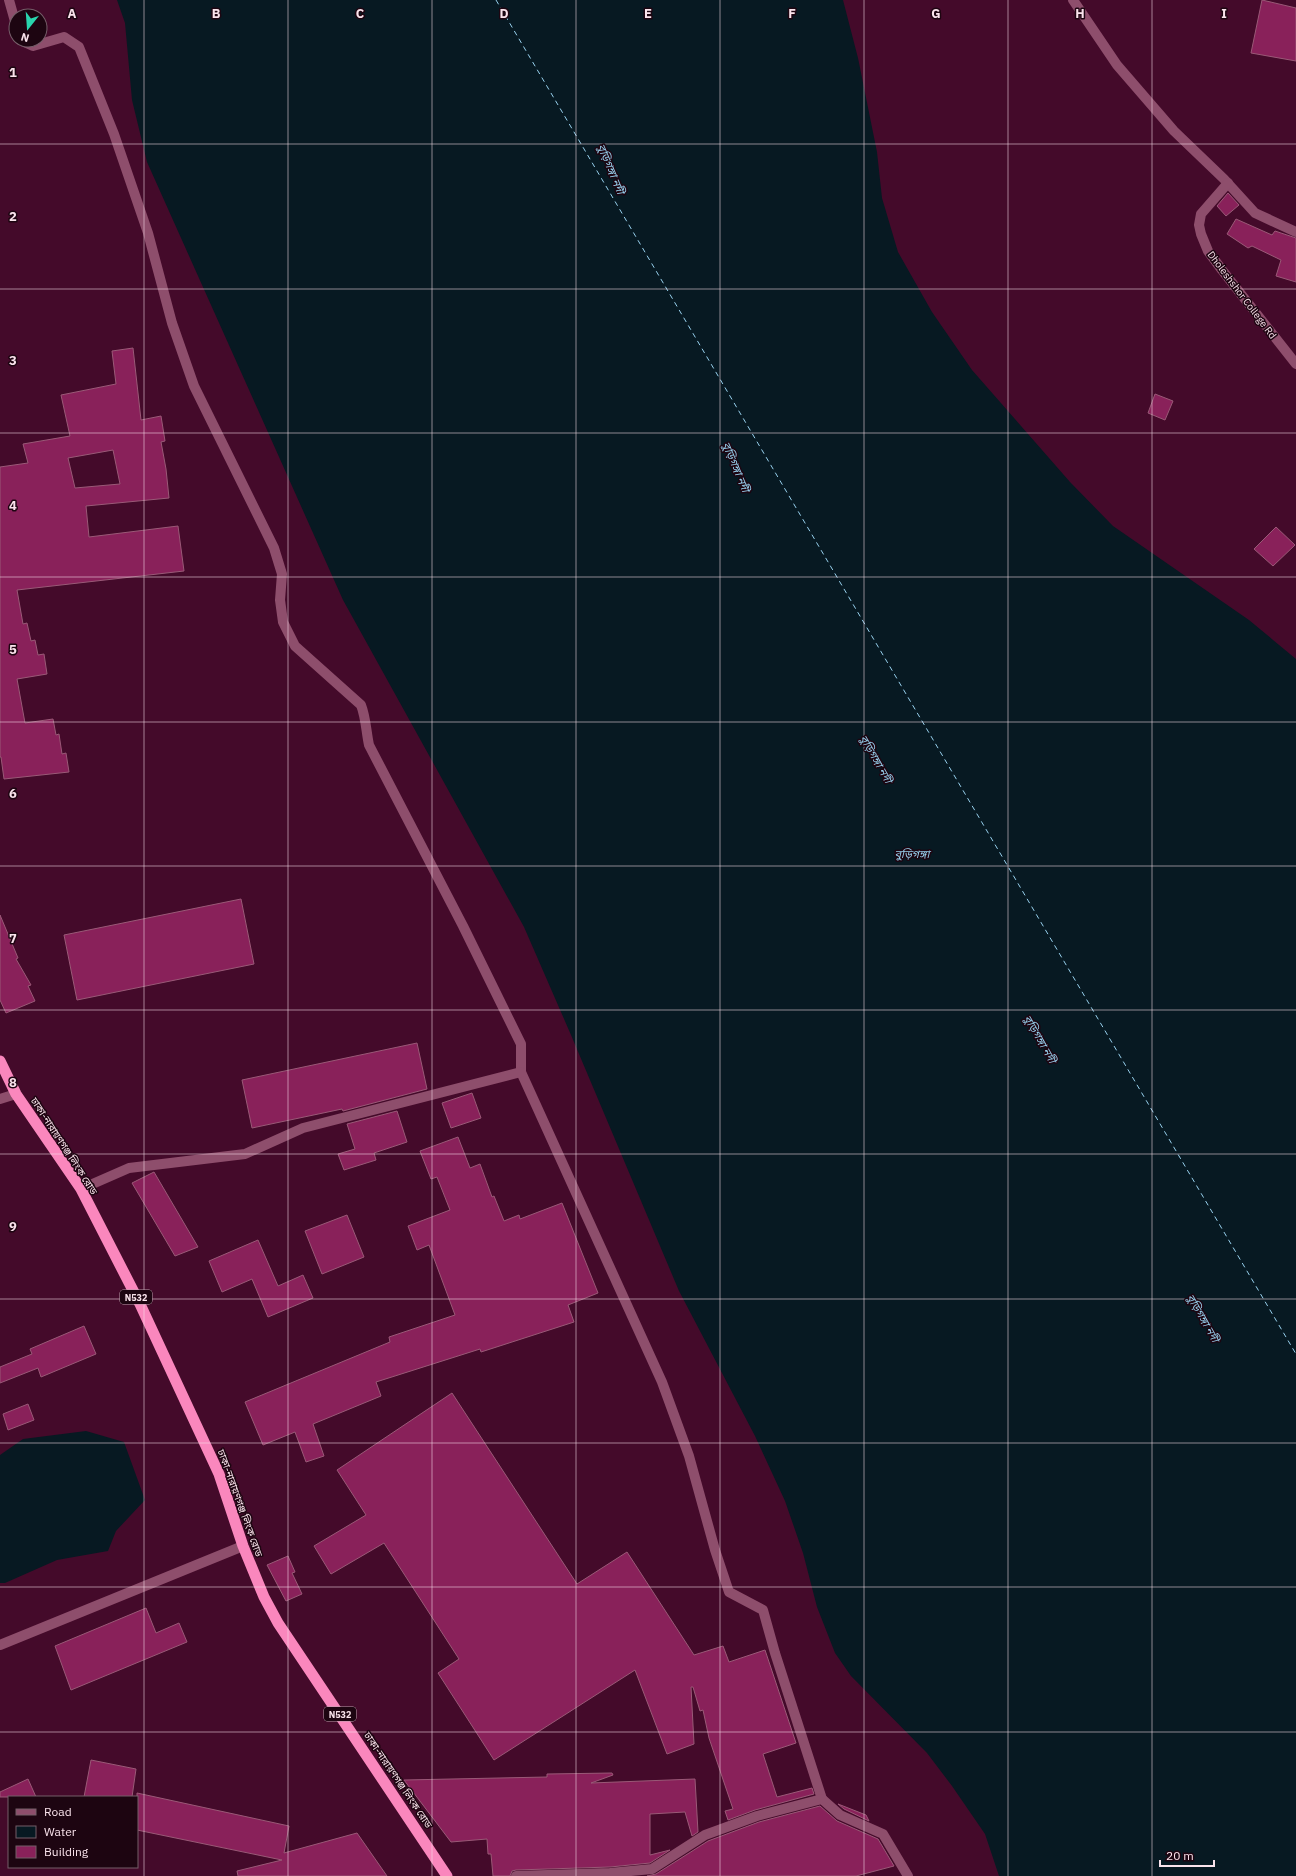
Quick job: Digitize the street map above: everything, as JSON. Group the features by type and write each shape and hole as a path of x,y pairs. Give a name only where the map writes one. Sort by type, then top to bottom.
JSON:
{"highway":[{"name":"ঢাকা-নারায়ণগঞ্জ লিংক রোড","path":"0,1061 16,1094 81,1189 140,1304 219,1474 243,1546 264,1597 278,1623 447,1876"}],"street":[{"path":"1073,0 1117,65 1174,131 1228,183 1256,213 1296,232"},
{"path":"48,42 64,37 79,47 114,134 148,233 172,324 194,386 274,548 282,574 280,600 283,622 295,646 361,705 365,716 365,729 369,745 463,926 521,1044 521,1072 662,1382 689,1456 715,1550 729,1592 763,1610 775,1653 822,1799 840,1815 883,1834 908,1876"},
{"name":"Dholeshshor College Rd","path":"1228,183 1201,214 1199,225 1201,234 1208,251 1296,364"},
{"path":"81,1189 129,1168 245,1154 303,1128 521,1072"},
{"path":"0,1099 16,1094"},
{"path":"0,1646 243,1546"},
{"path":"516,1876 610,1873 652,1869 706,1835 757,1816 822,1799"}],"water":[{"name":"বুড়িগঙ্গা","path":"117,0 843,0 858,58 877,152 882,198 898,252 932,312 972,370 1070,482 1113,526 1249,620 1296,659 1296,1876 999,1876 985,1834 952,1786 927,1753 851,1676 835,1653 817,1607 803,1553 785,1501 755,1436 679,1291 524,927 343,600 147,162 132,100 125,23"},
{"path":"86,1431 124,1442 145,1500 116,1531 108,1551 57,1560 5,1583 0,1583 0,1455 23,1439"}],"building":[{"path":"1262,0 1296,8 1296,61 1251,53"},
{"path":"1228,193 1239,205 1226,216 1217,206"},
{"path":"1236,219 1272,235 1275,231 1296,238 1296,282 1276,276 1281,260 1252,246 1248,248 1227,234"},
{"path":"133,348 141,420 161,416 165,441 161,442 169,498 86,506 89,537 178,526 184,571 17,590 23,624 27,623 31,641 35,640 38,655 44,654 47,674 17,679 25,723 53,719 56,735 59,734 62,754 66,753 69,772 4,779 0,757 0,467 28,463 23,444 70,436 61,395 116,384 112,351","holes":["113,450 120,484 75,488 68,458"]},
{"path":"1155,394 1173,401 1165,420 1148,413"},
{"path":"1276,527 1295,545 1273,566 1254,549"},
{"path":"241,899 254,964 77,1000 64,935"},
{"path":"0,915 18,958 16,959 31,985 28,986 35,1001 6,1013 0,1000"},
{"path":"417,1043 427,1089 343,1111 342,1109 252,1128 242,1080"},
{"path":"472,1093 481,1118 451,1128 442,1103"},
{"path":"397,1111 407,1142 374,1153 376,1160 344,1170 338,1154 355,1149 347,1124"},
{"path":"458,1137 470,1168 480,1164 492,1197 494,1196 504,1221 519,1215 520,1219 562,1203 598,1293 568,1305 574,1322 481,1352 480,1349 376,1382 381,1396 313,1424 324,1456 306,1462 295,1432 263,1445 245,1402 390,1342 389,1337 455,1315 429,1245 417,1250 408,1226 450,1210 437,1177 431,1179 420,1151"},
{"path":"154,1172 198,1247 175,1256 132,1183"},
{"path":"347,1215 364,1257 322,1274 305,1231"},
{"path":"258,1240 278,1286 303,1275 313,1298 268,1317 252,1279 222,1292 209,1261"},
{"path":"84,1326 96,1354 41,1377 38,1368 0,1383 0,1367 32,1354 30,1349"},
{"path":"452,1393 577,1584 627,1552 694,1655 723,1646 729,1662 765,1650 796,1743 763,1754 777,1797 812,1788 814,1794 755,1810 728,1820 725,1811 733,1809 709,1738 703,1710 700,1711 693,1687 691,1687 694,1744 667,1754 635,1670 494,1760 438,1673 459,1659 384,1543 331,1574 314,1546 366,1515 337,1470"},
{"path":"28,1404 34,1420 8,1430 3,1414"},
{"path":"288,1556 295,1572 292,1573 302,1594 286,1601 267,1565"},
{"path":"146,1608 156,1633 179,1623 187,1642 71,1690 55,1646"},
{"path":"91,1760 136,1769 132,1796 84,1796"},
{"path":"612,1773 613,1775 591,1783 695,1779 698,1832 692,1836 685,1812 650,1814 650,1855 670,1850 650,1863 610,1867 516,1870 512,1871 510,1876 493,1876 491,1854 488,1854 487,1839 451,1842 404,1780 547,1777 547,1774"},
{"path":"28,1779 36,1796 0,1797 0,1792"},
{"path":"137,1793 289,1826 284,1853 357,1833 387,1876 238,1876 237,1871 282,1860 138,1830"},
{"path":"838,1804 866,1815 869,1821 844,1809"},
{"path":"820,1806 837,1821 878,1839 894,1866 856,1876 647,1876 656,1874 708,1841 759,1822"}],"ferry route":[{"path":"496,0 1296,1354"}],"water label":[{"name":"বুড়িগঙ্গা নদী","path":"611,169"},
{"name":"বুড়িগঙ্গা নদী","path":"736,467"},
{"name":"বুড়িগঙ্গা নদী","path":"876,759"},
{"name":"বুড়িগঙ্গা নদী","path":"1040,1039"},
{"name":"বুড়িগঙ্গা নদী","path":"1203,1318"}]}
